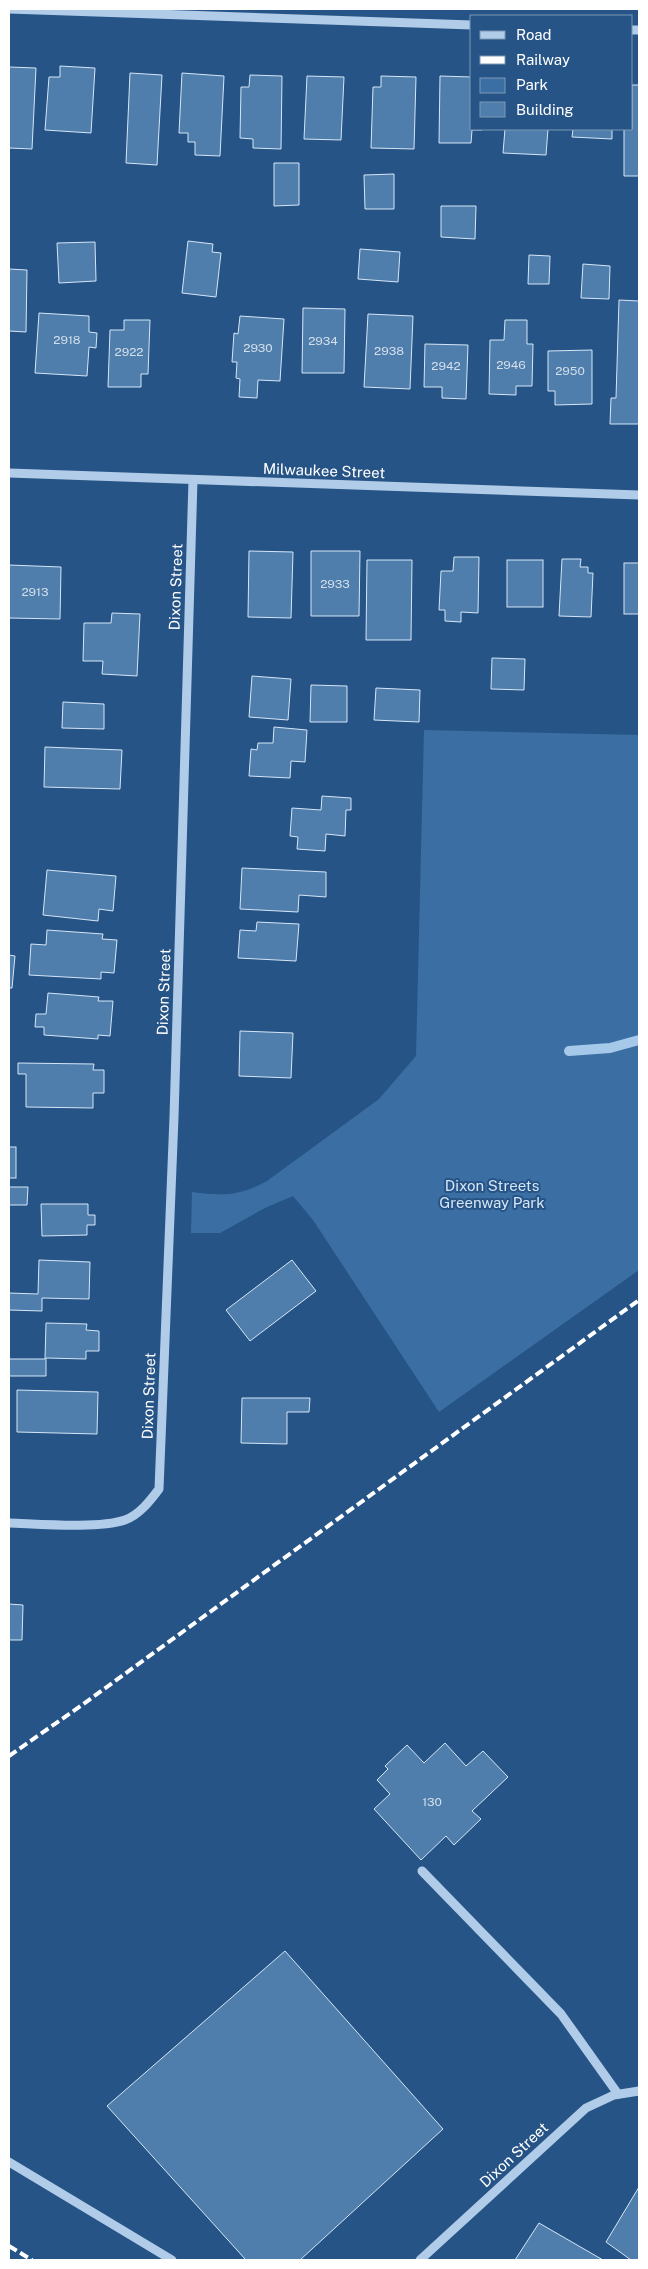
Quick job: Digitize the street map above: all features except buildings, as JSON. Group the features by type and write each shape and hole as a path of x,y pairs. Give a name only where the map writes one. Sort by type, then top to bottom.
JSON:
{"street":[{"path":"9,10 470,25"},
{"name":"Milwaukee Street","path":"9,473 639,495"},
{"name":"Dixon Street","path":"9,1523 94,1524 125,1520 143,1509 159,1490 174,1117 193,480"},
{"path":"422,1870 561,2014 618,2094"},
{"name":"Dixon Street","path":"420,2260 586,2108 618,2094 639,2091"},
{"path":"9,2162 172,2260"}],"green space":[{"name":"Dixon Streets Greenway Park","path":"424,730 639,735 639,1270 439,1412 313,1220 293,1196 265,1208 220,1233 191,1233 192,1192 231,1194 248,1190 267,1181 379,1099 416,1056"}],"waterway":[{"path":"569,1051 610,1048 639,1040"}],"railway":[{"path":"9,1756 639,1300"},
{"path":"9,2246 32,2260"}]}
